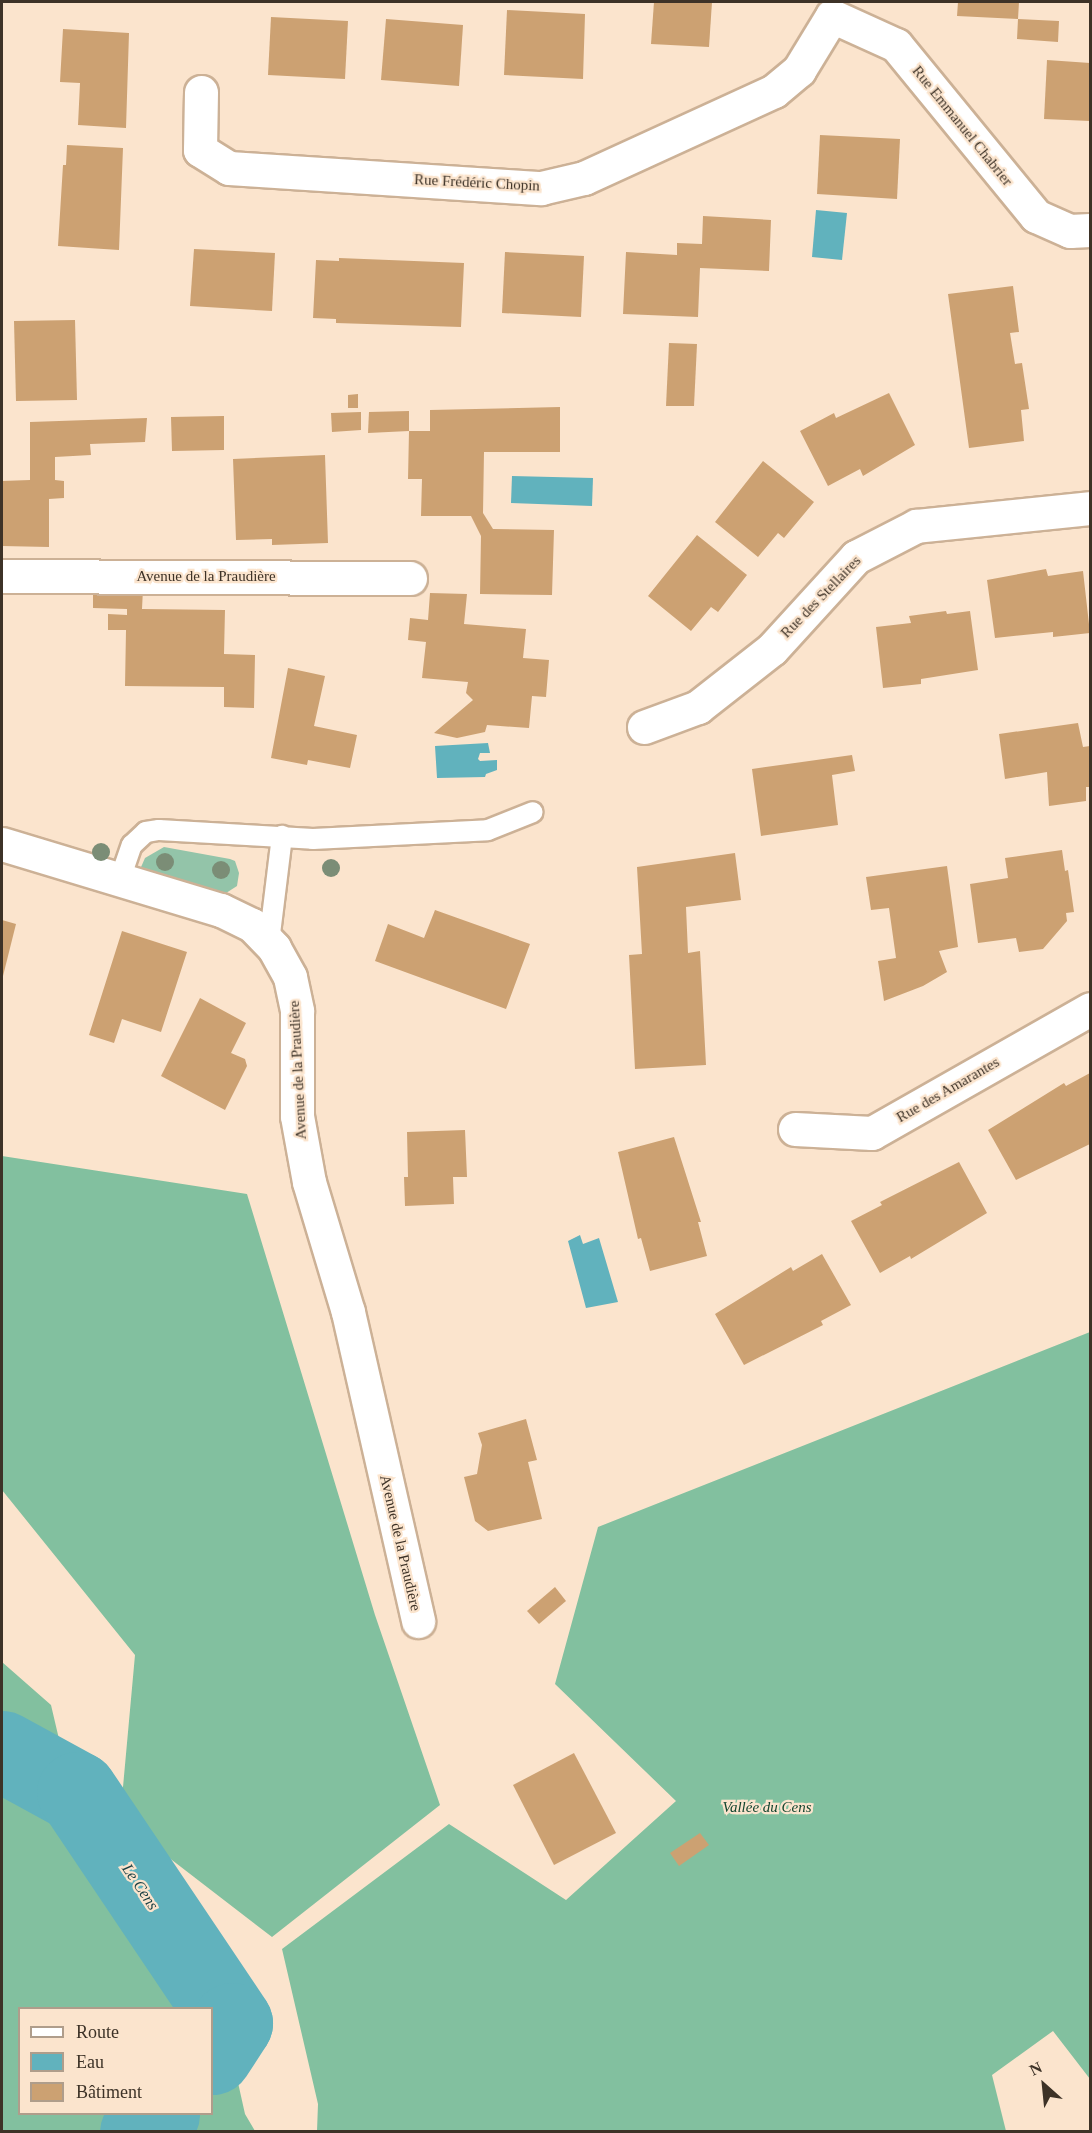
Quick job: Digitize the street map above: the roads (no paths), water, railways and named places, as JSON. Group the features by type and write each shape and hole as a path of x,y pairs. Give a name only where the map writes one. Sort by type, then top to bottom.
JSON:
{"street":[{"name":"Rue Frédéric Chopin","path":"201,92 200,150 229,168 541,188 584,178 774,91 799,70 830,9"},
{"name":"Rue Emmanuel Chabrier","path":"830,9 896,45 1036,216 1070,231 1090,230"},
{"name":"Rue des Stellaires","path":"644,727 698,707 772,649 856,557 916,526 1090,508"},
{"name":"Avenue de la Praudière","path":"2,576 410,578"},
{"name":"Avenue de la Praudière","path":"2,844 220,910 252,925 268,942 290,977 297,1011 297,1116 309,1182 348,1312 418,1621"},
{"name":"Rue des Amarantes","path":"795,1129 872,1133 1090,1009"}],"lane":[{"path":"120,879 132,846 146,832 159,830 313,839 488,830 533,812"},
{"path":"268,942 282,836"}],"water":[{"path":"816,210 847,213 842,260 812,257"},
{"path":"512,476 593,478 592,506 511,503"},
{"path":"488,743 490,753 480,753 478,759 480,761 497,760 497,770 486,774 485,777 437,778 435,746"},
{"path":"580,1235 583,1244 599,1238 618,1302 586,1308 568,1241"}],"waterway":[{"name":"Le Cens","path":"2,1751 77,1792 232,2023 213,2052"},
{"name":"Le Cens","path":"140,2132 158,2115"}],"park label":[{"name":"Vallée du Cens","path":"767,1808"}]}
